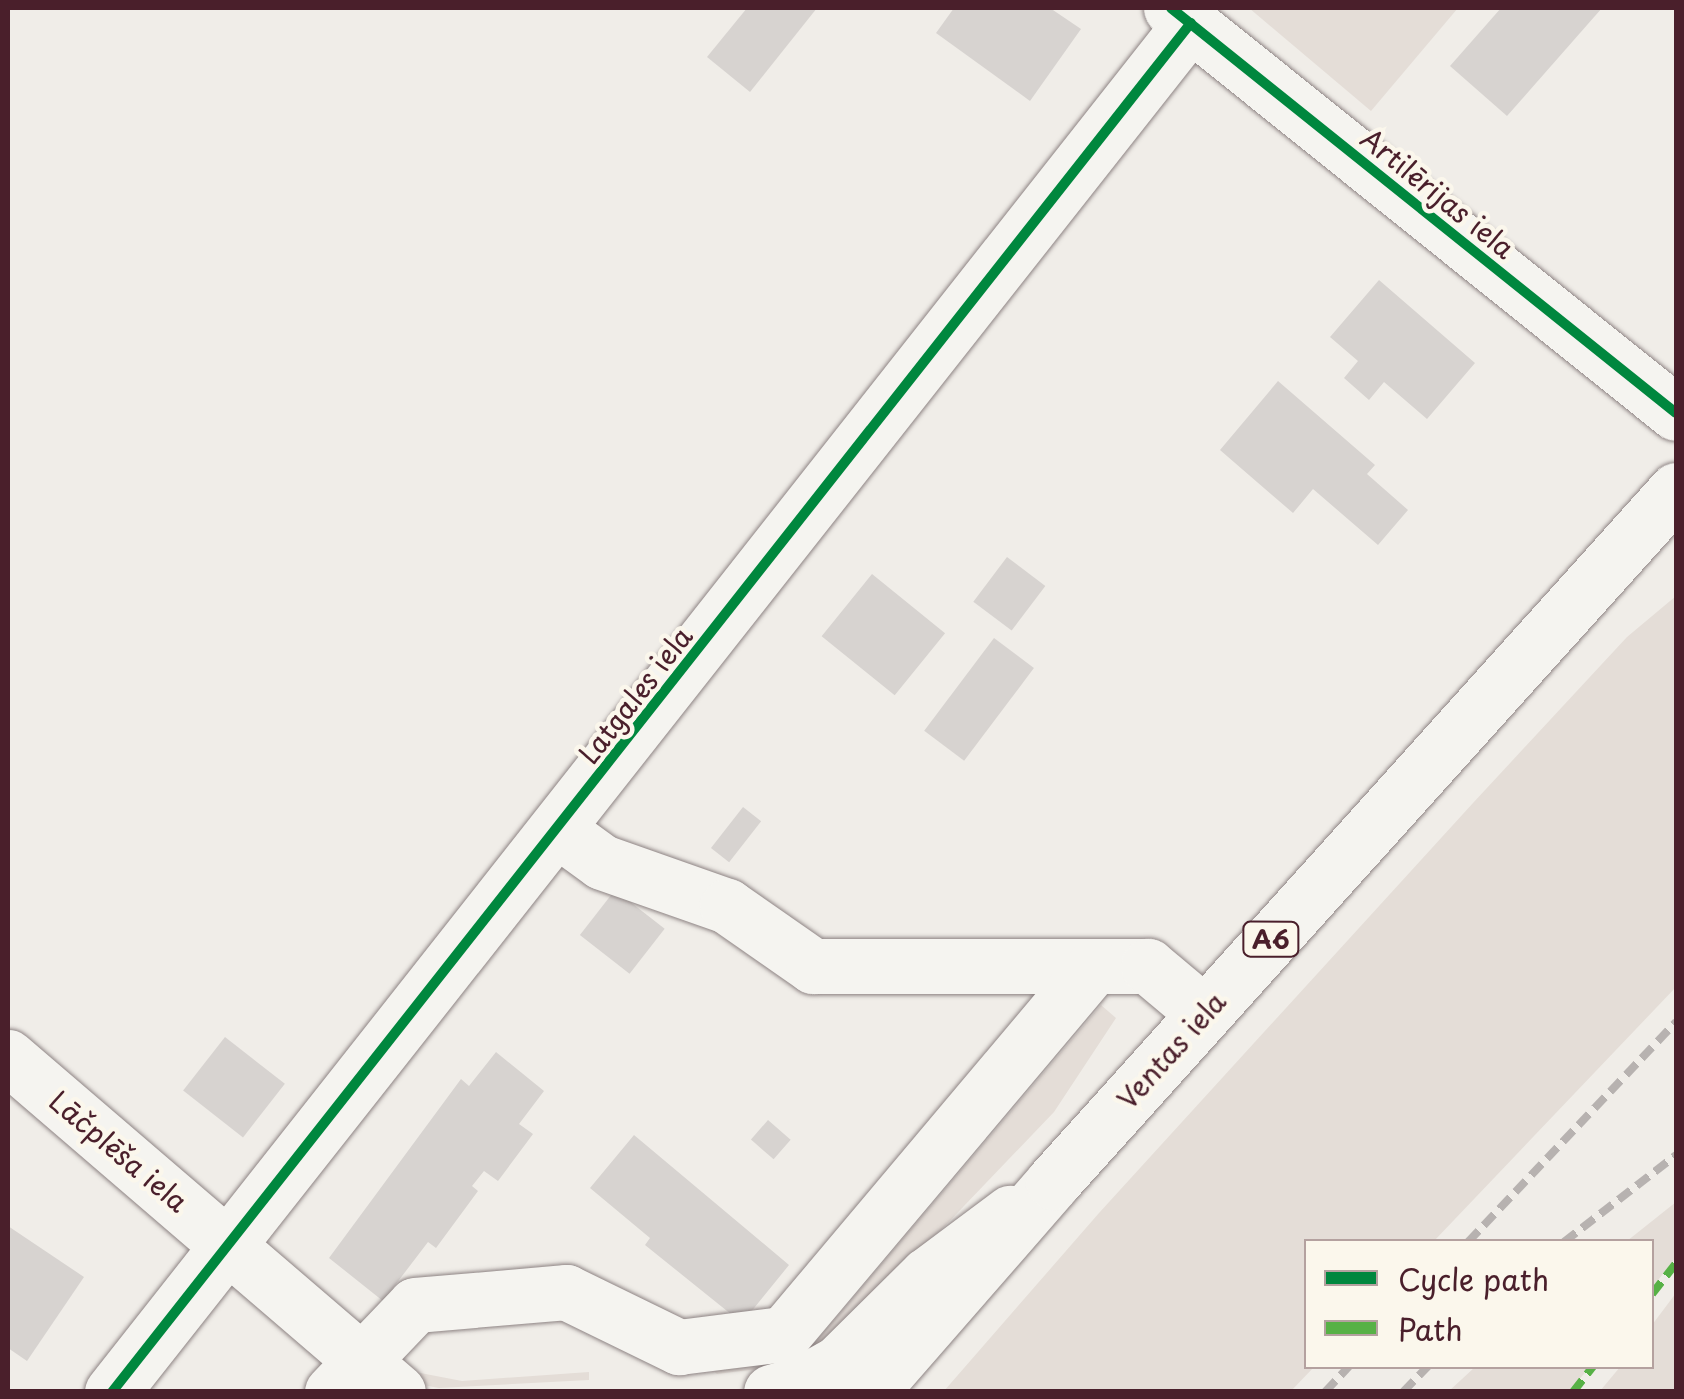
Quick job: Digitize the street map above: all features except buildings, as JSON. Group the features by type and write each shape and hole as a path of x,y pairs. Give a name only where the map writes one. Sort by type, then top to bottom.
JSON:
{"main road":[{"name":"Artilērijas iela","path":"1181,16 1676,412"},
{"name":"Latgales iela","path":"112,1392 558,830 1181,16"},
{"name":"Ventas iela","path":"870,1392 1204,1013 1676,490"},
{"path":"558,830 602,862 727,906 813,966 1148,966 1204,1013"},
{"path":"363,1381 414,1304 566,1292 682,1369 784,1334 1094,966"},
{"name":"Lāčplēša iela","path":"8,1057 231,1245 363,1381"},
{"path":"770,1392 802,1382 838,1363 927,1276 1053,1182"}],"shaded area":[{"path":"1249,8 1458,8 1371,111"},
{"path":"1676,596 1676,987 1436,1239 1304,1239 1304,1369 1312,1369 1291,1391 944,1391 1099,1213 1627,637"},
{"path":"1101,1005 1116,1018 1054,1112 832,1344 766,1368 717,1374 711,1369 799,1353 812,1346"},
{"path":"1676,1202 1676,1257 1654,1285 1654,1239 1630,1239"},
{"path":"1676,1293 1676,1391 1600,1391 1618,1369 1654,1369 1654,1322"},
{"path":"1472,1369 1588,1369 1569,1391 1449,1391"},
{"path":"410,1371 462,1381 589,1372 589,1380 439,1388 423,1385"}],"railway":[{"path":"1471,1239 1676,1022"},
{"path":"1568,1239 1676,1155"},
{"path":"1325,1392 1346,1369"},
{"path":"1403,1392 1425,1369"}],"marked path":[{"path":"1654,1291 1676,1263"},
{"path":"1573,1392 1591,1369"}],"cycle path":[{"path":"1171,8 1676,413"},
{"path":"112,1392 1191,23"}]}
